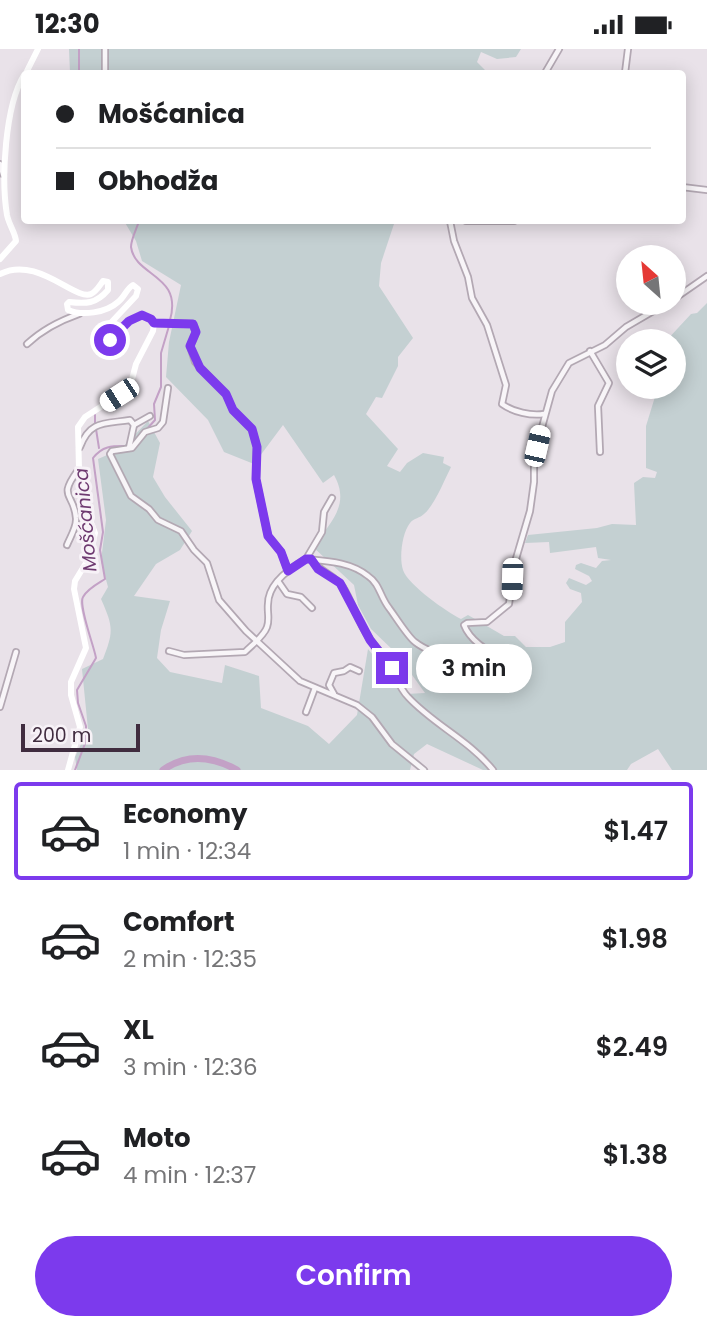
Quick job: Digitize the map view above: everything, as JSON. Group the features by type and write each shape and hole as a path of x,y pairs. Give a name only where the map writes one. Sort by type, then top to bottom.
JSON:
{"main road":[{"path":"27,70 38,49"},
{"path":"0,259 16,241 7,216 4,175 15,92 21,81"},
{"path":"0,274 9,271 38,272 74,291 88,294 103,281 108,282 108,290 97,301 67,304 68,310 80,314 111,307 122,299 128,287 133,285 138,292 106,328 104,337 110,340 129,321 142,315 154,323 153,331 136,364 131,383 119,395 80,422 76,433 85,507 95,533 89,558 75,581 74,589 86,648 71,682 71,695 80,727 68,770"}],"street":[{"path":"105,49 105,70"},
{"path":"547,70 559,49"},
{"path":"625,70 628,49"},
{"path":"0,164 4,175"},
{"path":"686,187 707,190"},
{"path":"0,200 4,191"},
{"path":"451,224 472,298 487,325 506,385 502,404 516,411 544,414"},
{"path":"686,291 707,277"},
{"path":"27,344 43,329 64,317 80,314"},
{"path":"309,559 347,565 368,575 411,638 423,647 474,663 509,665 509,661 479,644 464,629 464,625 487,622 509,604 515,562 530,511 534,456 552,391 569,363 605,345 626,327 646,315"},
{"path":"154,323 193,324 196,332 190,346 195,362 226,394 233,410 252,429 257,447 256,479 268,536 281,552 288,571"},
{"path":"590,351 609,383 598,406 600,452"},
{"path":"168,389 163,422 158,428 145,432 136,445 112,451 110,454 131,496 149,509 158,520 185,535 194,551 209,566 219,600 256,641 300,681 357,705 372,717 392,744 424,770"},
{"path":"134,425 150,417"},
{"path":"77,455 87,431 92,427 130,420 134,425 129,447"},
{"path":"67,545 77,519 68,494 68,484 79,469"},
{"path":"169,651 184,655 245,652 268,625 269,594 288,571 309,559 322,532 324,512 332,498"},
{"path":"309,559 344,588 366,632 385,656 405,694 416,706 472,747 493,770"},
{"path":"278,581 287,594 301,597 312,608"},
{"path":"0,707 16,652"},
{"path":"336,698 329,685 334,673 350,667 359,671"},
{"path":"306,712 314,688"}],"shaded area":[{"path":"69,49 521,49 516,57 497,59 481,52 477,62 485,70 70,70"},
{"path":"126,224 394,224 381,263 379,286 413,338 398,357 398,366 382,398 376,397 366,414 398,449 387,466 400,472 407,463 423,453 444,457 443,463 451,467 432,505 407,527 402,546 403,570 420,590 461,619 468,615 504,636 515,636 526,647 550,647 565,642 565,622 582,602 581,593 570,589 566,583 569,578 586,585 592,581 589,576 575,569 576,565 581,563 596,568 602,561 611,560 598,558 596,547 550,553 549,542 525,543 528,535 612,524 636,525 634,483 643,477 655,478 657,472 646,468 646,426 654,399 686,399 686,329 677,329 691,314 697,313 707,303 707,770 672,770 658,749 631,764 627,770 483,770 427,744 414,754 410,770 77,770 75,757 88,729 82,669 103,659 111,629 101,599 108,587 101,561 106,520 98,459 121,449 148,421 160,443 153,477 192,531 180,550 156,564 134,596 170,601 161,630 157,658 170,672 222,683 225,665 259,676 261,708 308,726 329,744 357,715 368,649 405,694 425,693 397,654 371,629 358,605 354,585 313,547 332,522 339,505 339,486 334,475 323,483 283,425 254,464 224,452 208,420 166,377 169,342 181,285 142,261 136,241"}],"waterway":[{"name":"Mošćanica","path":"79,49 79,70"},
{"name":"Mošćanica","path":"138,224 131,247 134,257 170,293 170,320"},
{"name":"Mošćanica","path":"146,430 155,420 154,404 161,387 161,353 169,326"},
{"path":"95,415 95,424"},
{"path":"96,429 99,448"},
{"name":"Mošćanica","path":"75,770 86,741 86,726 78,703 77,690 96,658 82,601 92,587 105,579 100,550 103,532 93,458 105,448 128,446 137,439"},
{"path":"163,770 181,761 200,758 237,770"}],"route":[{"path":"110,340 129,321 142,315 154,323 193,324 196,332 190,350 195,362 226,394 233,410 252,429 255,437 256,479 272,544 281,552 288,571 306,559 311,559 318,569 340,583 370,640 392,668"}]}
